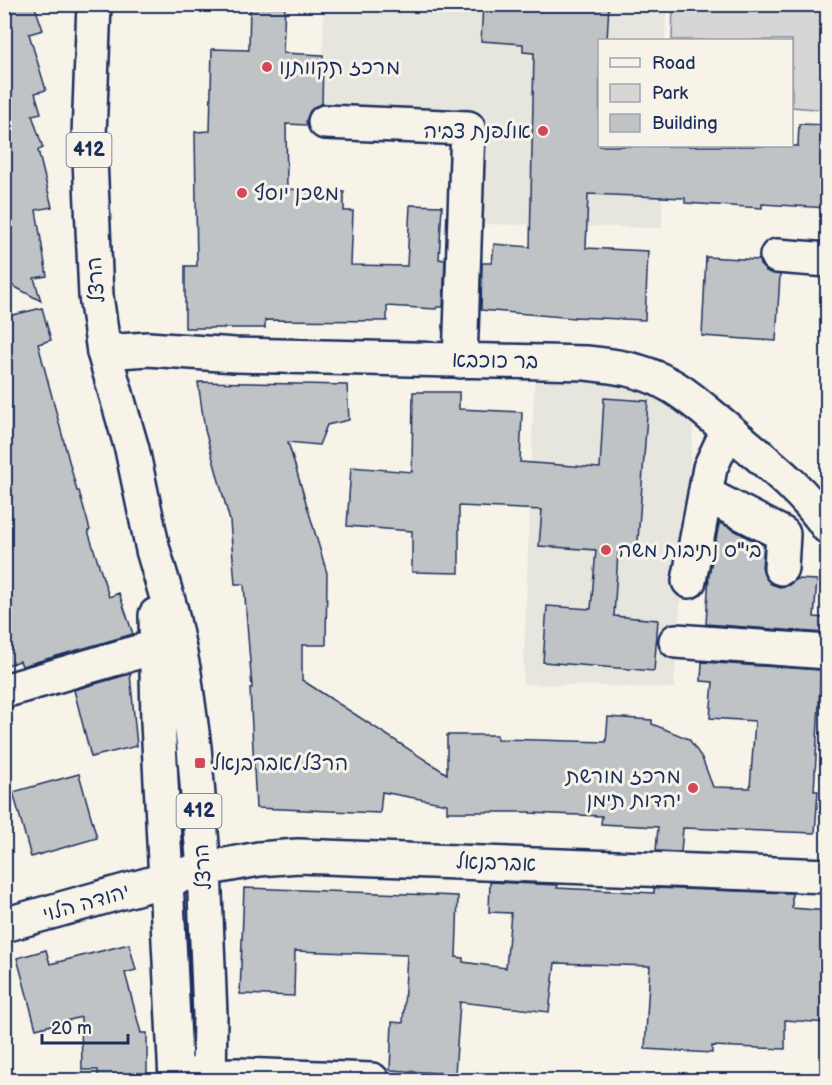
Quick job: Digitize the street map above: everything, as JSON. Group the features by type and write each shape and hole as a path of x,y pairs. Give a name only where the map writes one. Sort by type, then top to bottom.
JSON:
{"street":[{"name":"הרצל","path":"94,4 89,136 96,296 104,352 132,449 153,550 171,611 184,673 194,747 204,868 210,1014 209,1078"},
{"path":"326,122 468,128 460,361"},
{"path":"777,256 828,260"},
{"name":"בר כוכבא","path":"104,352 148,349 235,355 586,363 633,370 665,382 693,401 788,482 828,527"},
{"path":"689,581 710,468 728,430"},
{"path":"788,482 807,490 828,493"},
{"path":"705,494 783,534 781,568"},
{"name":"הרצל","path":"153,550 158,643 158,722 176,1077"},
{"path":"675,641 828,652"},
{"path":"4,691 148,649 158,643"},
{"name":"אברבנאל","path":"167,880 204,868 259,859 298,856 828,876"},
{"name":"יהודה הלוי","path":"4,926 167,880"},
{"path":"176,1077 209,1078 237,1075 372,1080"}],"shaded area":[{"name":"אולפנת צביה","path":"324,5 666,5 665,39 598,39 598,147 663,147 662,228 484,224 486,116 322,112"},
{"name":"בי\"ס נתיבות משה","path":"535,367 622,372 694,416 674,688 523,684"}],"green space":[{"path":"673,5 827,5 827,110 793,107 793,39 672,39"}],"building":[{"path":"22,4 34,4 43,30 29,34 46,90 35,93 41,113 32,115 43,148 38,150 52,207 36,210 47,276 34,278 41,301 4,281 4,10"},
{"path":"250,4 285,4 283,53 323,55 322,104 310,111 306,121 307,125 286,124 287,189 344,192 344,211 353,211 351,265 407,266 410,205 442,206 439,259 445,260 443,307 436,309 387,306 387,321 265,320 265,328 185,328 185,266 197,266 195,132 210,131 212,49 249,50"},
{"path":"483,4 609,4 607,39 598,39 598,147 793,147 798,146 799,124 828,125 828,208 762,204 762,208 685,203 685,198 588,194 586,248 648,251 645,320 574,318 481,310 482,263 492,263 494,244 530,247 534,53 523,52 523,44 481,41"},
{"path":"706,257 759,260 760,265 766,271 780,275 776,341 702,336"},
{"path":"42,308 51,340 38,344 77,491 79,491 90,530 88,531 109,597 119,593 133,634 22,666 20,661 4,666 4,317"},
{"path":"198,382 347,385 349,420 327,425 319,445 288,442 327,573 326,645 302,645 302,680 447,774 447,735 497,735 497,739 606,742 608,717 652,720 652,724 689,739 702,758 713,787 750,788 755,721 710,718 713,682 701,681 702,662 821,670 814,791 818,791 815,833 683,828 681,852 656,851 658,827 601,824 602,816 530,812 447,812 447,804 382,792 380,813 256,808 250,688 252,688 244,584 235,584 230,521 205,430"},
{"path":"413,392 459,392 459,409 522,412 520,462 600,468 604,398 648,401 637,554 618,553 614,616 658,620 654,671 543,662 547,606 591,609 596,550 539,546 542,510 459,506 459,573 412,572 412,531 347,526 351,467 412,472"},
{"path":"719,524 764,545 762,567 765,577 771,584 780,587 789,585 796,579 817,580 814,617 826,618 825,633 706,624 709,575"},
{"path":"130,674 137,746 91,757 74,690"},
{"path":"79,774 97,838 31,857 13,792"},
{"path":"490,882 654,893 654,888 792,893 792,908 828,911 828,1023 785,1020 785,1049 712,1046 712,1053 645,1049 650,966 555,963 549,1012 460,1002 455,1074 390,1070 392,1022 403,1023 407,955 295,951 294,996 240,994 244,888 458,896 456,957 463,958 463,962 506,968 511,913 489,912"},
{"path":"129,944 136,970 125,973 141,1033 147,1033 147,1080 98,1080 98,1070 82,1070 81,1017 36,1029 17,958 46,950 50,964"}],"place":[{"name":"מרכז תקוותנו","path":"267,67"},
{"name":"אולפנת צביה","path":"543,131"},
{"name":"משכן יוסף","path":"242,193"},
{"name":"בי\"ס נתיבות משה","path":"606,550"},
{"name":"הרצל/אברבנאל","path":"200,763"},
{"name":"מרכז מורשת יהדות תימן","path":"693,788"}]}
